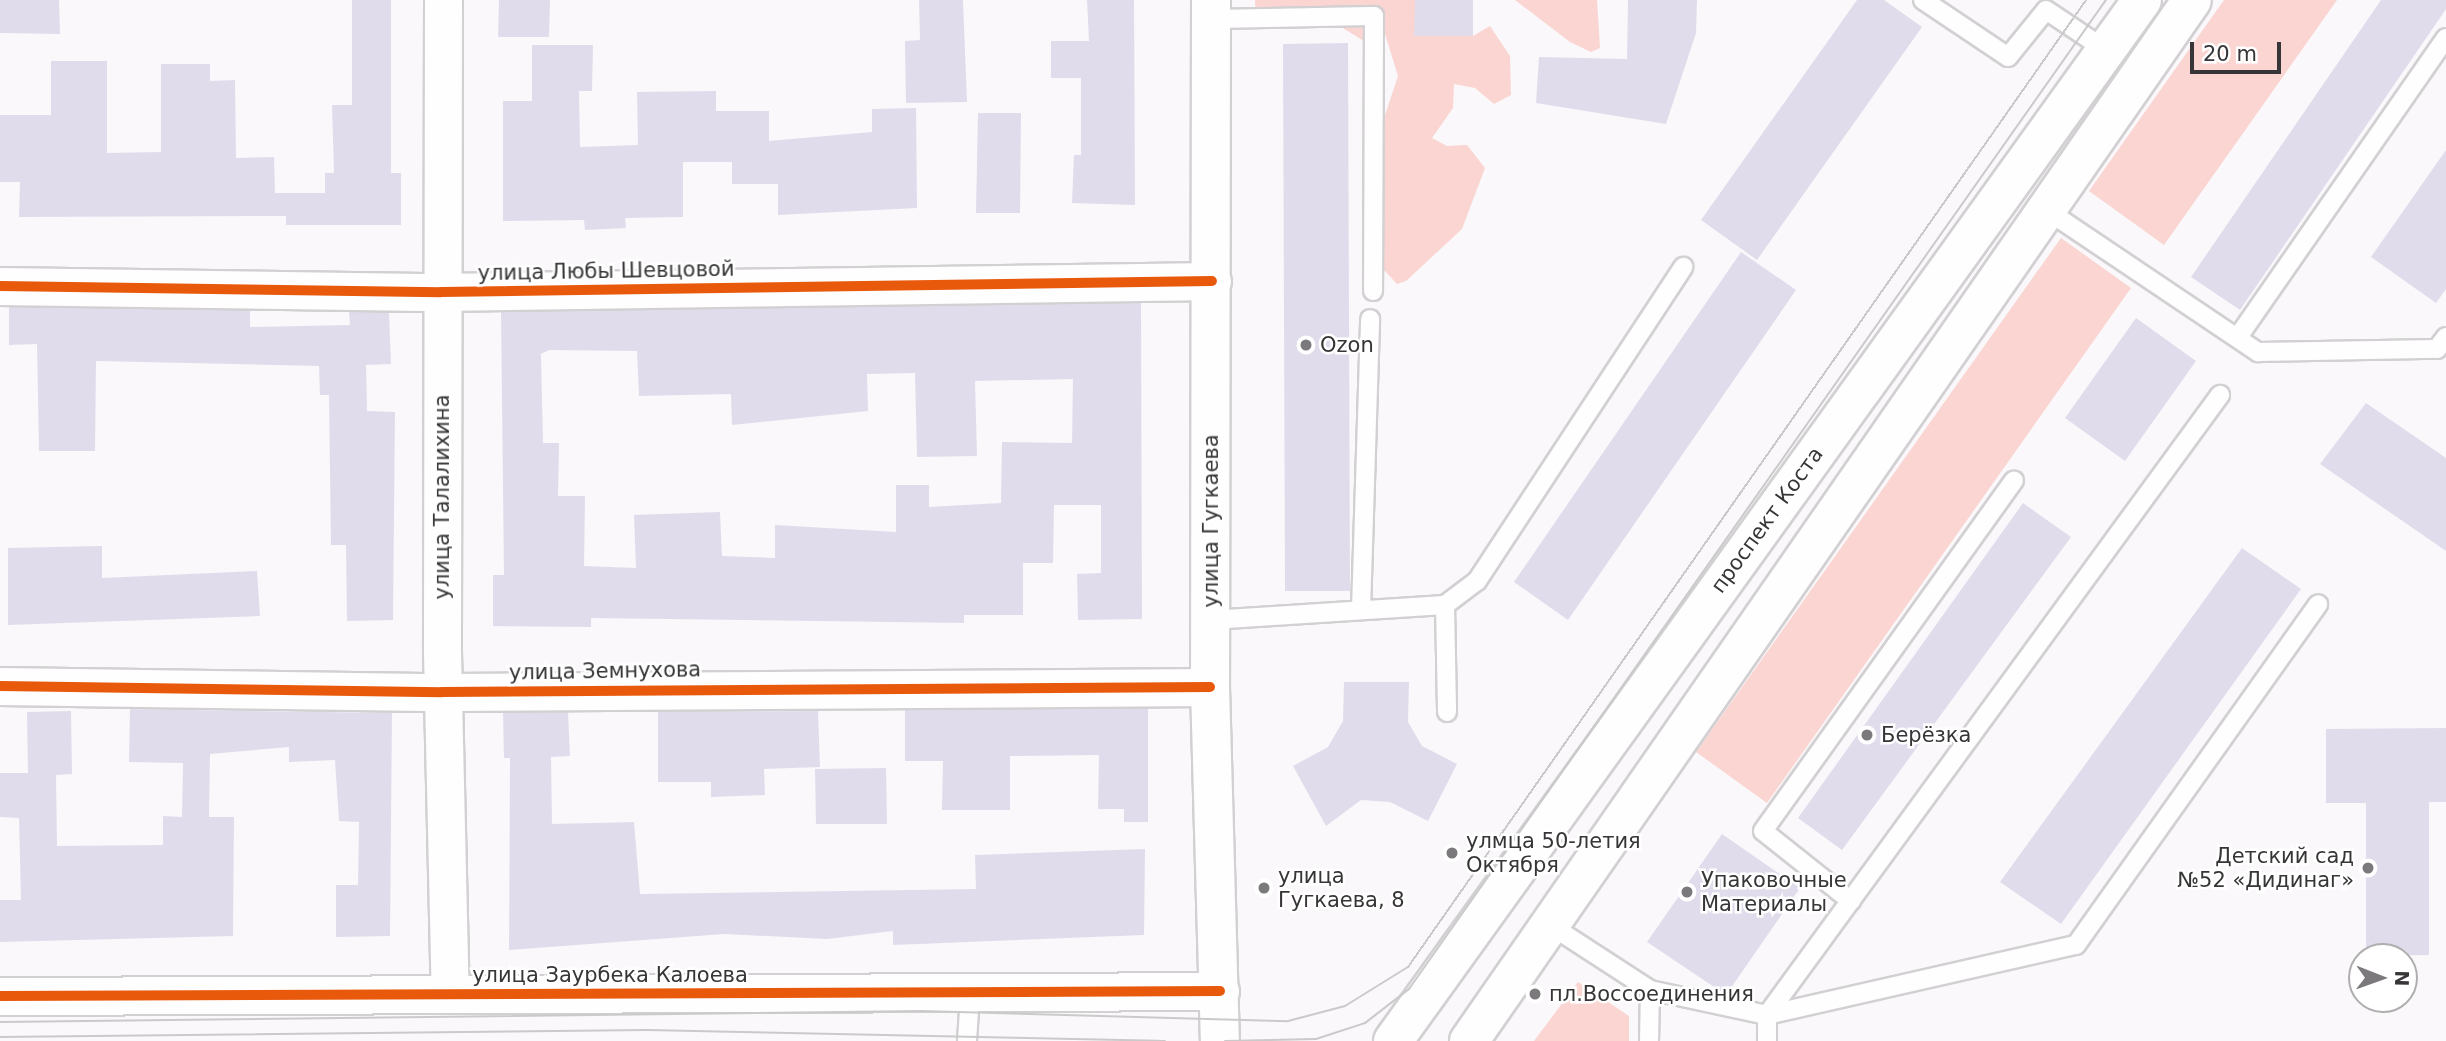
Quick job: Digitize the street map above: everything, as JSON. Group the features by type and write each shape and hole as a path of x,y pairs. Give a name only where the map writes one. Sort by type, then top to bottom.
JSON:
{"main road":[{"name":"проспект Коста","path":"1393,1041 2142,0"},
{"path":"1469,1041 1547,923 2192,0"},
{"name":"улица Гугкаева","path":"1211,9 1210,687 1220,1041"}],"street":[{"name":"улица Талалихина","path":"443,0 442,692 450,994"},
{"name":"улица Любы Шевцовой","path":"0,286 441,292 1212,281"},
{"name":"улица Земнухова","path":"0,686 442,692 1210,687"},
{"name":"улица Заурбека Калоева","path":"0,996 1220,991"}],"lane":[{"path":"1923,0 2008,57 2046,10 2106,50"},
{"path":"1211,9 1374,16 1373,291"},
{"path":"2238,337 2446,38"},
{"path":"2045,209 2258,352 2443,347"},
{"path":"1211,620 1446,605 1477,580 1684,267"},
{"path":"1362,610 1370,319"},
{"path":"1767,1041 1768,1015 2220,395"},
{"path":"1851,901 1763,831 2014,481"},
{"path":"1547,923 1650,990 1768,1015 2076,946 2318,604"},
{"path":"1446,605 1447,712"},
{"path":"1649,1041 1650,990"},
{"path":"967,1041 970,994"}],"shaded area":[{"path":"1255,0 1415,0 1415,36 1473,36 1490,26 1510,56 1511,95 1494,104 1475,88 1454,84 1453,108 1432,138 1447,146 1467,145 1485,168 1462,229 1406,281 1397,284 1384,270 1374,244 1376,142 1398,76 1385,34 1372,46 1333,22 1256,28"},
{"path":"1515,0 1597,0 1600,48 1591,52 1570,42"},
{"path":"2224,0 2337,0 2164,245 2089,191"},
{"path":"2061,238 2131,288 1767,803 1696,752"},
{"path":"1578,982 1629,1016 1629,1041 1534,1041"}],"building":[{"path":"0,0 59,0 60,34 0,33"},
{"path":"352,0 391,0 391,173 401,173 401,225 286,225 286,216 19,217 20,182 0,182 0,115 51,115 51,61 107,61 107,153 161,152 161,64 210,64 210,81 235,80 236,158 274,157 275,193 325,193 325,173 334,173 332,105 352,105"},
{"path":"499,0 550,0 549,37 498,37"},
{"path":"919,0 963,0 967,102 906,103 905,41 920,40"},
{"path":"1087,0 1134,0 1135,205 1072,203 1074,155 1081,155 1081,78 1051,78 1051,41 1089,41"},
{"path":"1415,0 1473,0 1473,36 1414,36"},
{"path":"1628,0 1697,0 1696,33 1666,124 1536,103 1539,57 1627,59"},
{"path":"1857,0 1884,0 1922,27 1757,260 1701,220"},
{"path":"2381,0 2446,0 2446,9 2240,310 2191,277"},
{"path":"1348,43 1350,591 1285,591 1283,44"},
{"path":"532,45 593,45 592,91 579,91 580,147 638,145 637,92 716,91 716,111 769,111 769,141 872,132 872,109 916,108 917,208 778,215 778,184 732,184 732,162 683,162 683,217 625,218 626,228 585,230 584,220 503,221 503,101 532,101"},
{"path":"978,113 1021,113 1020,213 976,213"},
{"path":"2446,150 2446,289 2436,303 2371,257"},
{"path":"1741,252 1796,290 1568,620 1514,582"},
{"path":"1141,303 1142,619 1078,620 1077,574 1101,573 1101,505 1054,505 1053,563 1023,563 1023,615 964,615 964,623 591,618 591,627 493,626 493,575 504,575 501,312","holes":["549,350 637,351 639,396 731,394 732,425 868,411 867,374 915,373 917,457 977,456 975,381 1073,379 1072,443 1002,442 1001,503 929,507 929,485 896,485 896,532 775,525 775,558 722,556 720,512 634,515 636,568 584,566 585,496 558,496 559,443 543,443 541,354"]},
{"path":"9,307 250,310 250,327 350,325 349,312 389,312 391,364 366,365 367,411 395,412 393,620 347,621 346,545 331,545 329,395 320,395 319,366 96,361 95,451 39,451 37,344 9,345"},
{"path":"2136,318 2196,361 2125,461 2065,418"},
{"path":"2366,403 2446,458 2446,551 2320,464"},
{"path":"2023,503 2071,537 1842,850 1798,818"},
{"path":"102,546 102,578 257,571 260,616 8,625 8,548"},
{"path":"2242,548 2301,589 2061,924 2000,882"},
{"path":"1344,682 1409,682 1408,722 1422,746 1457,764 1428,821 1390,802 1361,800 1326,826 1293,766 1328,747 1343,721"},
{"path":"1148,708 1148,822 1124,822 1124,809 1098,809 1099,755 1010,756 1010,810 942,810 943,761 905,761 905,710"},
{"path":"130,709 392,713 390,936 336,937 336,885 358,885 359,822 339,821 335,760 289,762 289,747 210,754 209,817 234,817 233,936 0,942 0,900 21,900 19,818 0,817 0,773 28,773 27,712 71,711 72,774 56,775 57,846 163,845 163,816 182,817 183,763 129,762"},
{"path":"818,711 820,767 764,769 765,795 711,797 711,782 658,782 658,712"},
{"path":"568,712 570,756 551,757 552,824 634,822 640,894 976,889 975,855 1145,849 1144,935 893,945 893,931 827,939 724,934 509,950 510,758 504,758 503,713"},
{"path":"2446,728 2446,802 2429,802 2429,955 2418,955 2418,943 2366,943 2366,803 2326,803 2326,729"},
{"path":"886,768 887,824 816,824 815,769"},
{"path":"1722,834 1800,888 1726,995 1647,942"}],"tram line":[{"path":"0,1022 921,1011 1288,1021 1345,1006 1408,967 2086,0"},
{"path":"1225,1041 1316,1039 1365,1023 1409,989 2106,0"},
{"path":"0,1037 647,1030 1165,1041"}],"cycle path":[{"path":"0,286 441,292 1212,281"},
{"path":"0,686 442,692 1210,687"},
{"path":"0,996 1220,991"}],"place":[{"name":"Ozon","path":"1306,345"},
{"name":"Берёзка","path":"1867,735"},
{"name":"улмца 50-летия Октября","path":"1452,853"},
{"name":"Детский сад №52 «Дидинаг»","path":"2368,868"},
{"name":"улица Гугкаева, 8","path":"1264,888"},
{"name":"Упаковочные Материалы","path":"1687,892"},
{"name":"пл.Воссоединения","path":"1535,994"}]}
